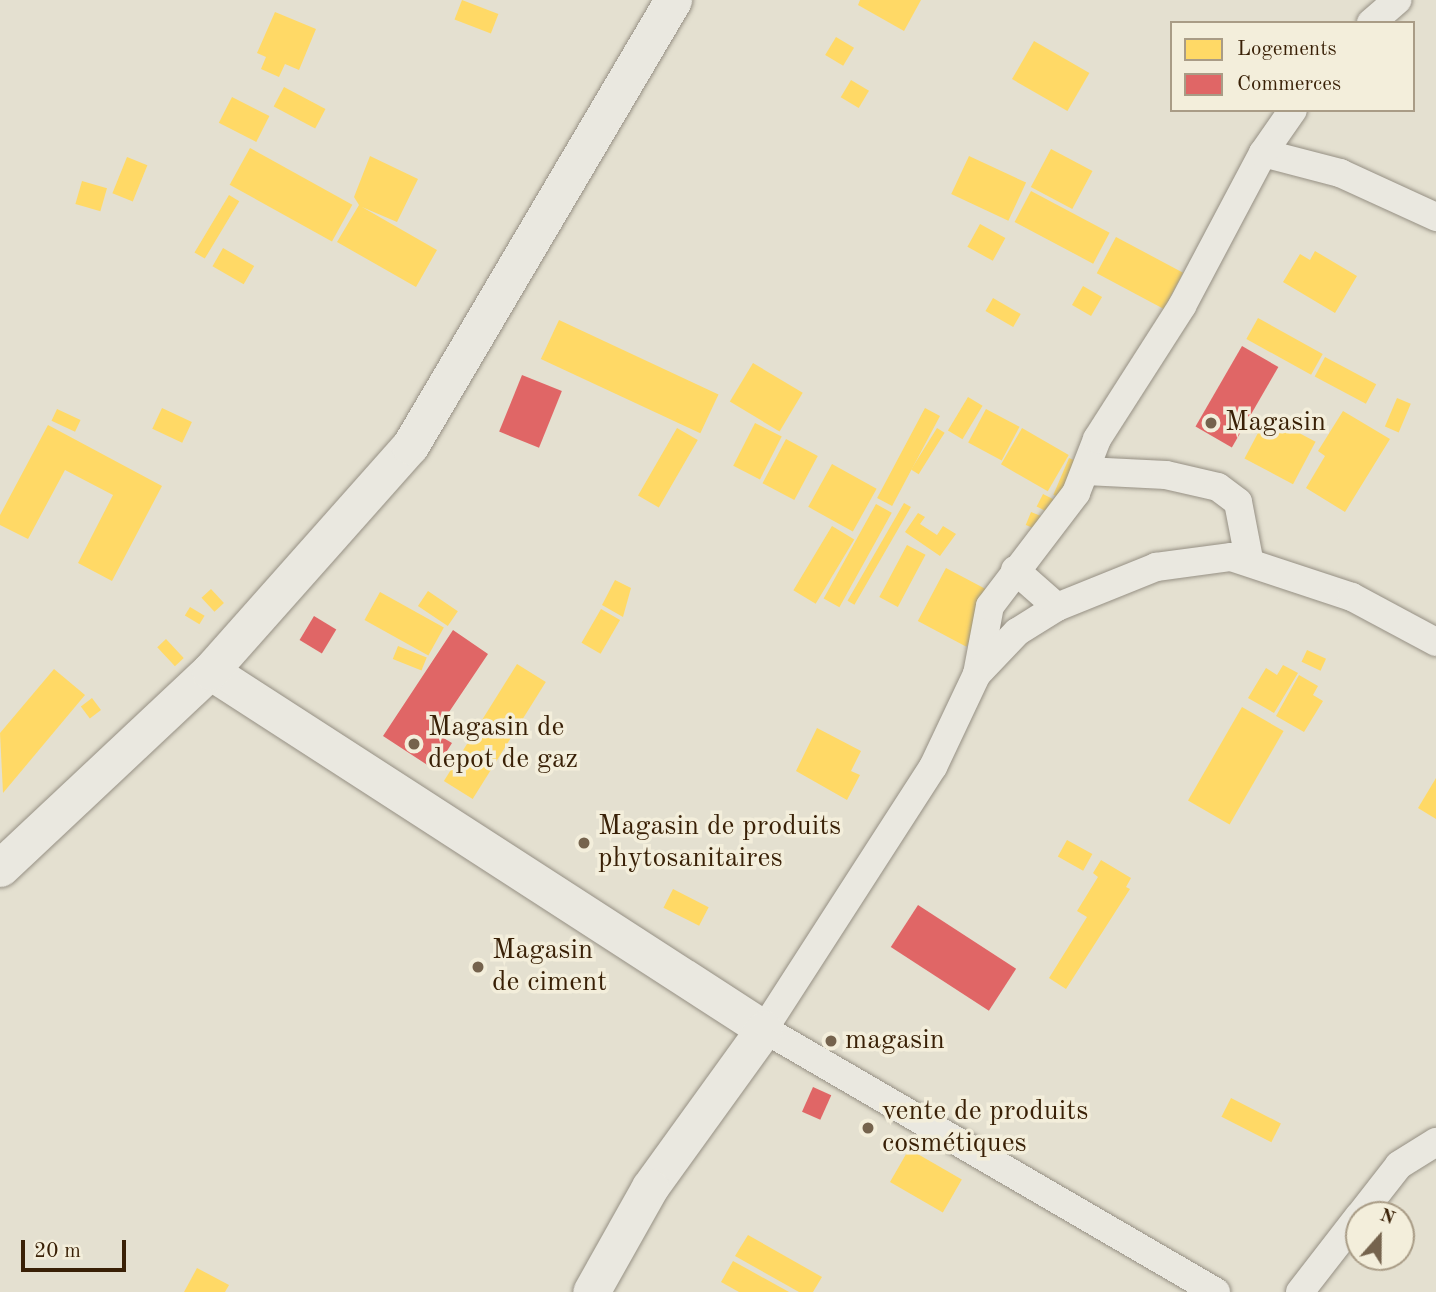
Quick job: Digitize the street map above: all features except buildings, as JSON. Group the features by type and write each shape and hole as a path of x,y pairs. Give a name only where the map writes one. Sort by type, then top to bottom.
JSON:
{"street":[{"path":"0,869 210,671 410,446 673,0"},
{"path":"1373,21 1397,0"},
{"path":"591,1292 650,1187 764,1028 933,767 977,674 990,606 1015,570 1041,544 1076,493 1097,439 1182,306 1262,153 1292,112"},
{"path":"1262,153 1340,173 1436,217"},
{"path":"1086,471 1166,475 1218,487 1238,502 1249,559"},
{"path":"977,674 1017,632 1057,607 1157,567 1194,559 1249,559 1352,597 1436,642"},
{"path":"1015,570 1057,607"},
{"path":"210,671 764,1028 1216,1292"},
{"path":"1371,1201 1399,1165 1436,1142"},
{"path":"1300,1292 1345,1234"}],"place":[{"name":"Magasin","path":"1211,423"},
{"name":"Magasin de depot de gaz","path":"414,744"},
{"name":"Magasin de produits phytosanitaires","path":"584,843"},
{"name":"Magasin de ciment","path":"478,967"},
{"name":"magasin","path":"831,1041"},
{"name":"vente de produits cosmétiques","path":"868,1128"}]}
